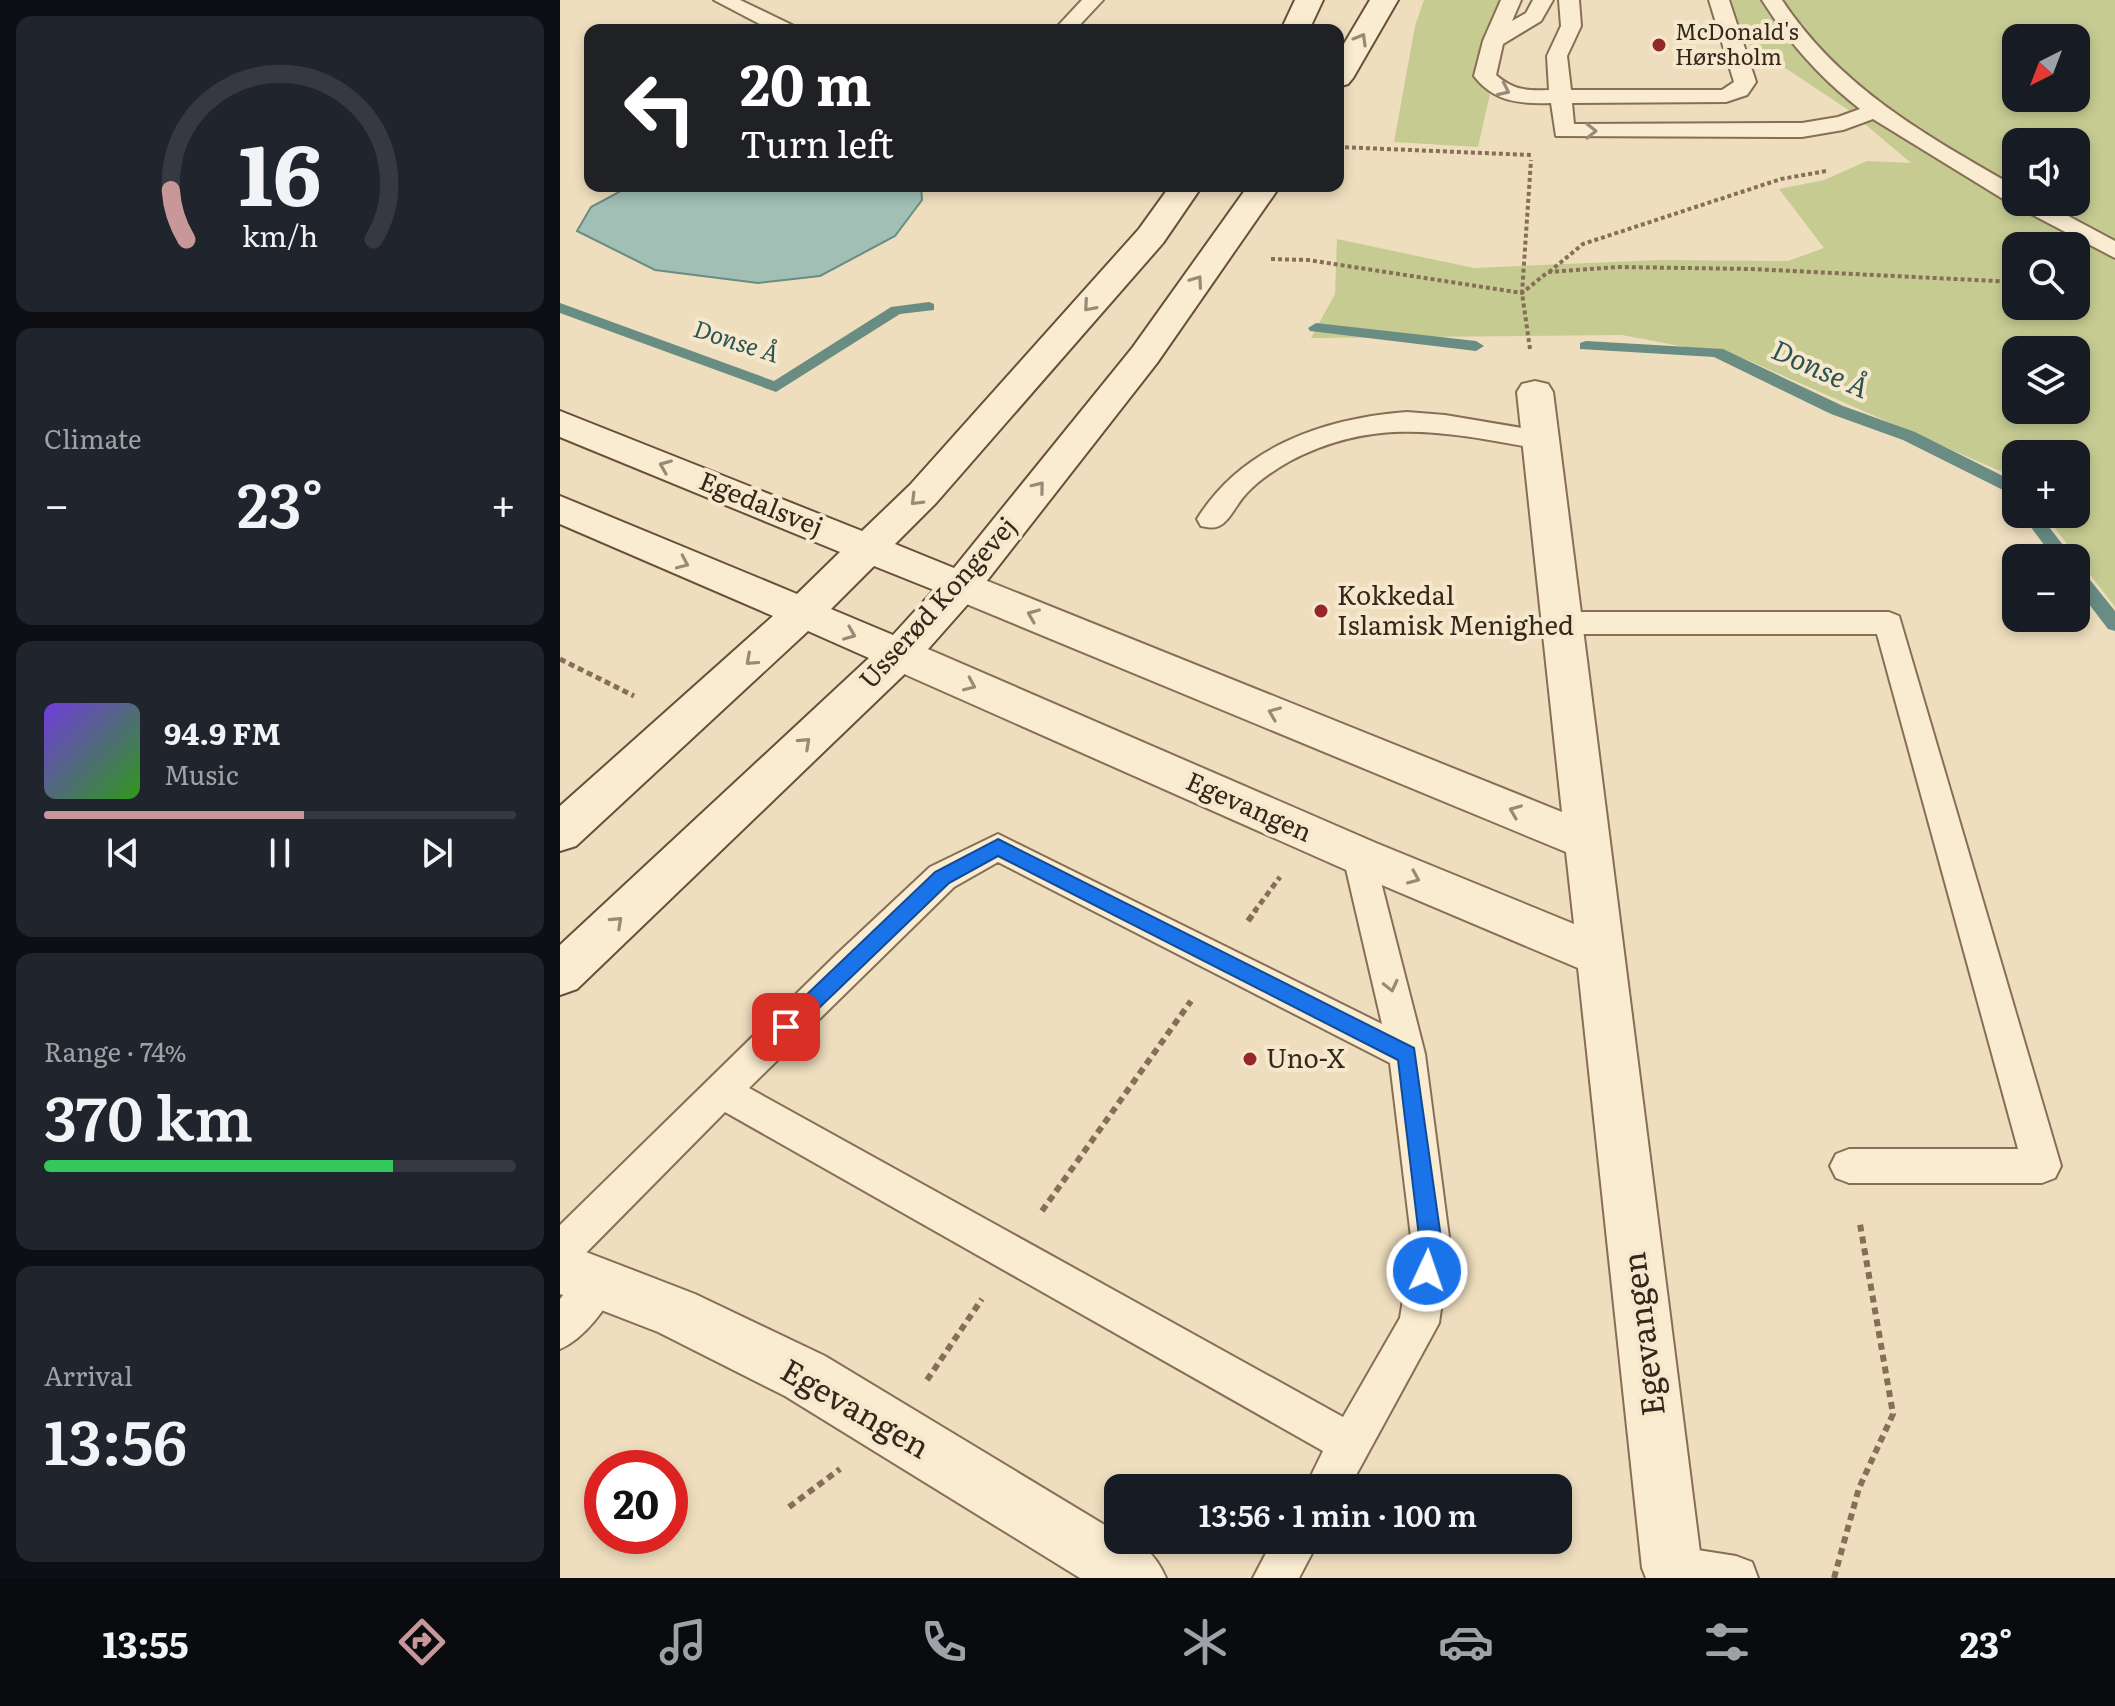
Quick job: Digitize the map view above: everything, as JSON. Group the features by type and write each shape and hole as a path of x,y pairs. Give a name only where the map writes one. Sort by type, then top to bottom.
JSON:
{"street":[{"path":"1298,24 1309,0"},
{"path":"1344,68 1384,0"},
{"path":"560,833 801,614 943,471 1151,236 1182,192"},
{"name":"Usserød Kongevej","path":"560,975 899,654 961,586 1145,355 1260,192"},
{"name":"Egevangen","path":"1535,392 1672,1575"},
{"name":"Egedalsvej","path":"560,423 961,586"},
{"path":"560,509 899,654"},
{"path":"961,586 1587,841"},
{"name":"Egevangen","path":"899,654 1360,856 1601,956"},
{"name":"Egevangen","path":"573,1268 676,1313 805,1376 1136,1578"}],"lane":[{"path":"724,0 774,24"},
{"path":"1070,24 1093,0"},
{"path":"1511,0 1493,41 1485,76 1502,92 1517,96 1726,96 1739,90 1745,82 1719,0"},
{"path":"1493,41 1534,17 1543,0"},
{"path":"1569,0 1571,26 1557,56 1564,131 1802,130 1843,123 1878,110"},
{"path":"1772,0 1786,25 1828,70 1878,110 2002,188"},
{"path":"2051,216 2115,251"},
{"path":"1211,519 1239,485 1276,457 1323,436 1374,425 1428,421 1540,440"},
{"path":"1562,623 1889,623 2042,1166 1849,1166"},
{"path":"560,1329 573,1268 721,1091 942,877 998,847 1407,1054"},
{"path":"1334,1474 1419,1323 1431,1245 1407,1054 1360,856"},
{"path":"721,1091 1351,1444"},
{"path":"1275,1578 1289,1554"},
{"path":"1672,1575 1736,1578"}],"path":[{"path":"1344,147 1532,155 1564,131"},
{"path":"1532,155 1522,293 1535,392"},
{"path":"1214,257 1308,260 1522,293 1583,244 1781,179 1829,170"},
{"path":"1548,272 1617,267 1737,269 2002,281"},
{"path":"560,659 684,721"},
{"path":"789,1507 893,1430 1012,1254 1311,834"},
{"path":"1834,1578 1859,1488 1893,1414 1860,1224"}],"green space":[{"path":"1424,0 1506,0 1507,19 1478,147 1394,142 1415,26"},
{"path":"1731,0 2115,0 2115,607 2090,574 2090,544 2067,544 2055,528 2090,528 2090,440 2002,440 2002,472 1743,358 1622,335 1311,338 1335,294 1337,239 1474,268 1660,260 1788,261 1824,248 1779,189 1824,180 1867,161 1911,163 1847,109 1743,40"}],"water":[{"path":"619,192 921,192 922,200 895,236 820,276 758,283 655,270 577,231 591,207"}],"waterway":[{"name":"Donse Å","path":"560,308 776,387 896,310 929,307"},
{"name":"Donse Å","path":"1316,328 1476,346"},
{"name":"Donse Å","path":"1586,346 1717,352 1837,410 1909,436 2002,482"},
{"name":"Donse Å","path":"2041,528 2053,544"},
{"name":"Donse Å","path":"2090,592 2115,624"}],"place":[{"name":"McDonald's Hørsholm","path":"1659,45"},
{"name":"Kokkedal Islamisk Menighed","path":"1321,611"},
{"name":"Uno-X","path":"1250,1059"}],"route":[{"path":"786,1027 942,877 998,847 1407,1054 1431,1245 1427,1271"}]}
